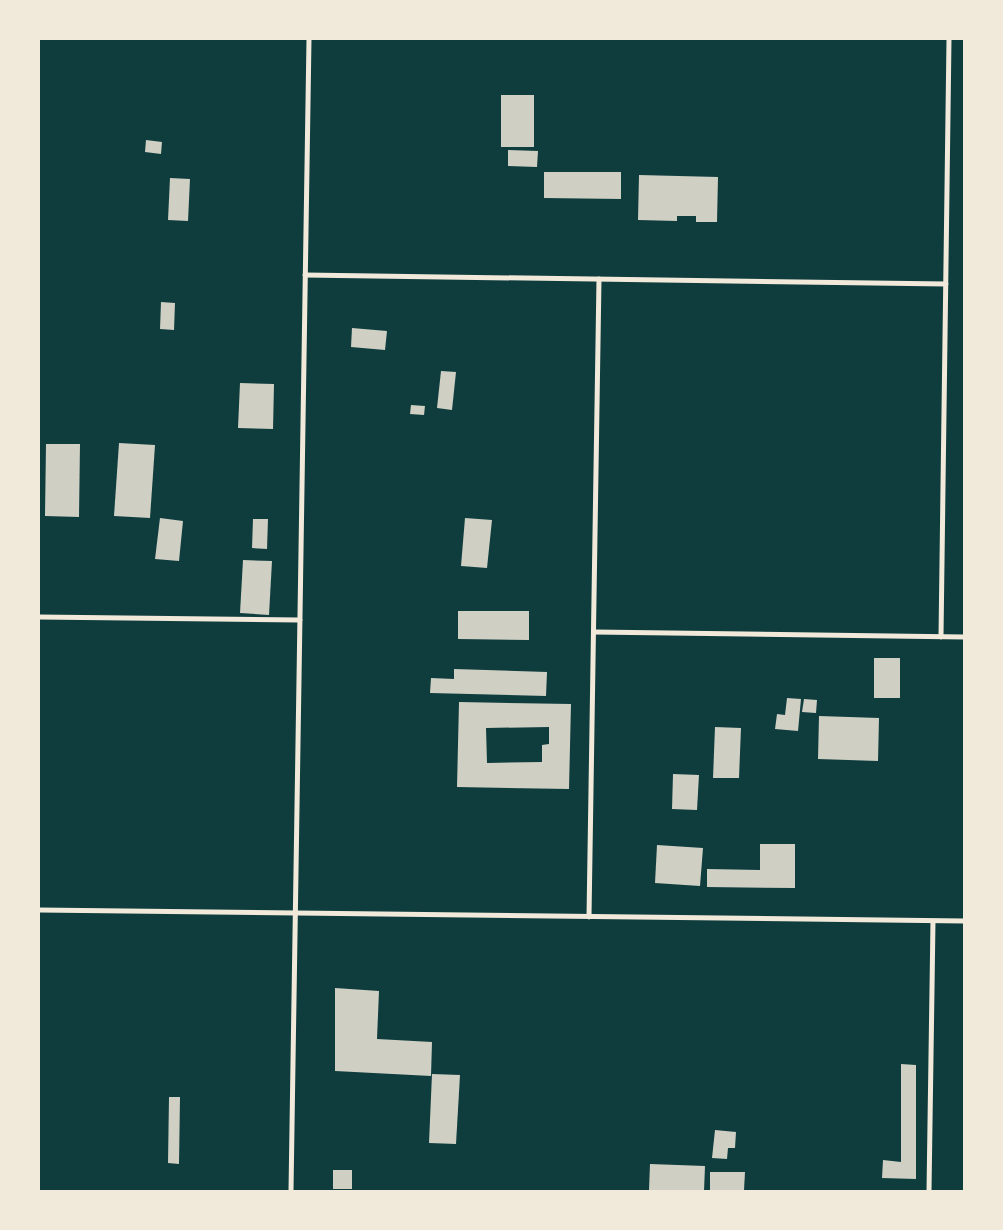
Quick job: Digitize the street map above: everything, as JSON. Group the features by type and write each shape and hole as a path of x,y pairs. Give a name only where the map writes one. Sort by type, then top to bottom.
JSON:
{"street":[{"path":"291,1191 308,39"},
{"path":"941,637 950,39"},
{"path":"305,275 946,284"},
{"path":"590,917 599,279"},
{"path":"39,616 300,620"},
{"path":"594,632 964,637"},
{"path":"39,910 964,921"},
{"path":"929,1191 933,921"}],"building":[{"path":"501,95 534,95 534,147 501,147"},
{"path":"146,140 162,142 161,154 145,152"},
{"path":"508,150 538,151 537,167 508,166"},
{"path":"544,172 621,172 621,199 544,198"},
{"path":"639,175 718,177 717,222 696,222 696,216 677,216 677,221 638,220"},
{"path":"170,178 190,179 188,221 168,220"},
{"path":"161,302 175,303 174,330 160,329"},
{"path":"352,328 387,331 385,350 351,347"},
{"path":"441,371 456,372 452,410 437,408"},
{"path":"240,383 274,384 273,429 238,428"},
{"path":"411,405 425,406 424,415 410,414"},
{"path":"119,443 155,445 150,518 114,516"},
{"path":"46,444 80,444 79,517 45,516"},
{"path":"160,518 183,521 179,561 155,559"},
{"path":"465,518 492,520 487,568 461,566"},
{"path":"253,519 268,519 267,549 252,548"},
{"path":"243,560 272,561 269,615 240,613"},
{"path":"458,611 529,611 529,640 458,639"},
{"path":"874,658 900,658 900,698 874,698"},
{"path":"454,669 547,672 546,696 430,693 431,678 454,679"},
{"path":"787,698 801,699 798,731 775,729 777,714 785,715"},
{"path":"804,699 817,700 816,713 802,712"},
{"path":"459,702 571,704 569,789 457,787","holes":["549,727 549,744 542,745 542,762 487,763 486,728"]},
{"path":"819,716 879,718 878,761 818,759"},
{"path":"715,727 741,728 739,778 713,778"},
{"path":"673,774 699,775 697,810 672,809"},
{"path":"760,844 795,844 795,888 707,887 707,869 760,870"},
{"path":"657,845 703,848 700,886 655,883"},
{"path":"335,988 379,991 377,1039 432,1042 431,1076 335,1071"},
{"path":"901,1064 916,1065 916,1179 882,1178 883,1160 901,1162"},
{"path":"432,1074 460,1075 456,1144 429,1143"},
{"path":"169,1097 180,1097 179,1164 168,1163"},
{"path":"715,1130 736,1132 735,1148 728,1148 727,1159 712,1158"},
{"path":"650,1164 705,1166 704,1191 649,1190"},
{"path":"333,1170 352,1170 352,1189 333,1189"},
{"path":"710,1172 745,1172 744,1190 710,1190"}]}
